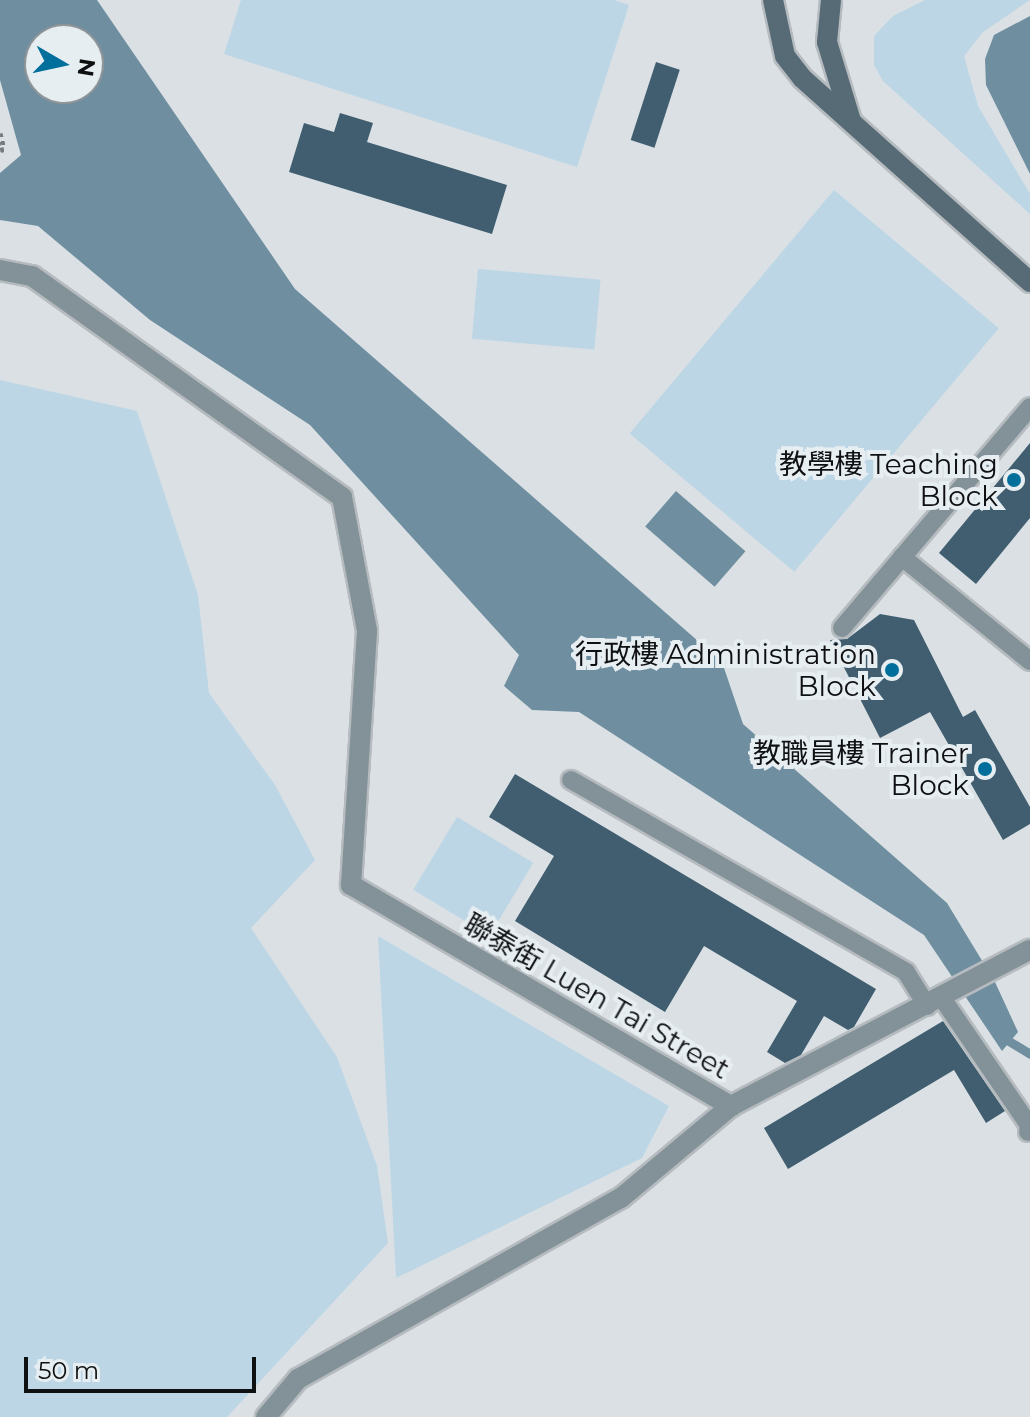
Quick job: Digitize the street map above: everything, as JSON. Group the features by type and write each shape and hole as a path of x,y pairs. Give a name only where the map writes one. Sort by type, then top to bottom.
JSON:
{"street":[{"path":"773,0 785,56 852,125 1030,282"},
{"path":"831,0 827,42 852,125"},
{"name":"聯泰街 Luen Tai Street","path":"0,270 32,276 342,497 367,631 351,885 731,1106 1030,950"},
{"path":"266,1417 298,1379 621,1198 731,1106"}],"lane":[{"path":"842,628 1030,407"},
{"path":"902,557 1030,661"},
{"path":"571,780 906,972 941,999 1029,1125 1028,1132"}],"path":[{"path":"0,133 0,150"}],"shaded area":[{"path":"0,0 97,0 295,289 722,662 743,724 947,903 995,982 1018,1032 1002,1051 924,935 579,712 532,710 504,686 519,655 310,425 150,320 38,226 0,220 0,173 21,155 0,80"},
{"path":"241,0 614,0 629,5 577,167 224,54"},
{"path":"925,0 1030,0 983,32 964,56 978,106 1030,194 1030,214 883,81 874,65 874,36 893,16"},
{"path":"1030,16 1030,174 986,85 985,59 994,35"},
{"path":"834,190 999,328 794,572 630,434"},
{"path":"478,269 601,280 594,349 472,339"},
{"path":"0,380 137,411 198,595 209,693 275,785 315,860 251,928 337,1057 377,1166 388,1243 227,1417 0,1417"},
{"path":"676,491 745,551 715,587 645,526"},
{"path":"457,817 533,863 490,936 413,890"},
{"path":"378,936 669,1106 642,1158 396,1278"}],"building":[{"path":"656,62 680,70 654,148 631,140"},
{"path":"340,113 373,123 367,142 507,185 492,234 289,172 304,123 334,132"},
{"name":"教學樓 Teaching Block","path":"1030,443 1030,518 976,584 939,553"},
{"name":"行政樓 Administration Block","path":"880,614 914,620 963,717 975,710 1030,807 1030,824 1003,840 930,712 880,738 830,640 847,639"},
{"path":"515,774 876,989 854,1027 848,1030 824,1016 801,1055 785,1063 767,1052 797,1001 704,946 665,1012 515,921 554,856 489,817"},
{"path":"943,1021 1005,1111 986,1123 954,1070 788,1169 764,1128"}],"waterway":[{"path":"1002,1029 1007,1040 1030,1054"}],"place":[{"name":"教學樓 Teaching Block","path":"1014,480"},
{"name":"行政樓 Administration Block","path":"892,670"},
{"name":"教職員樓 Trainer Block","path":"985,769"}]}
